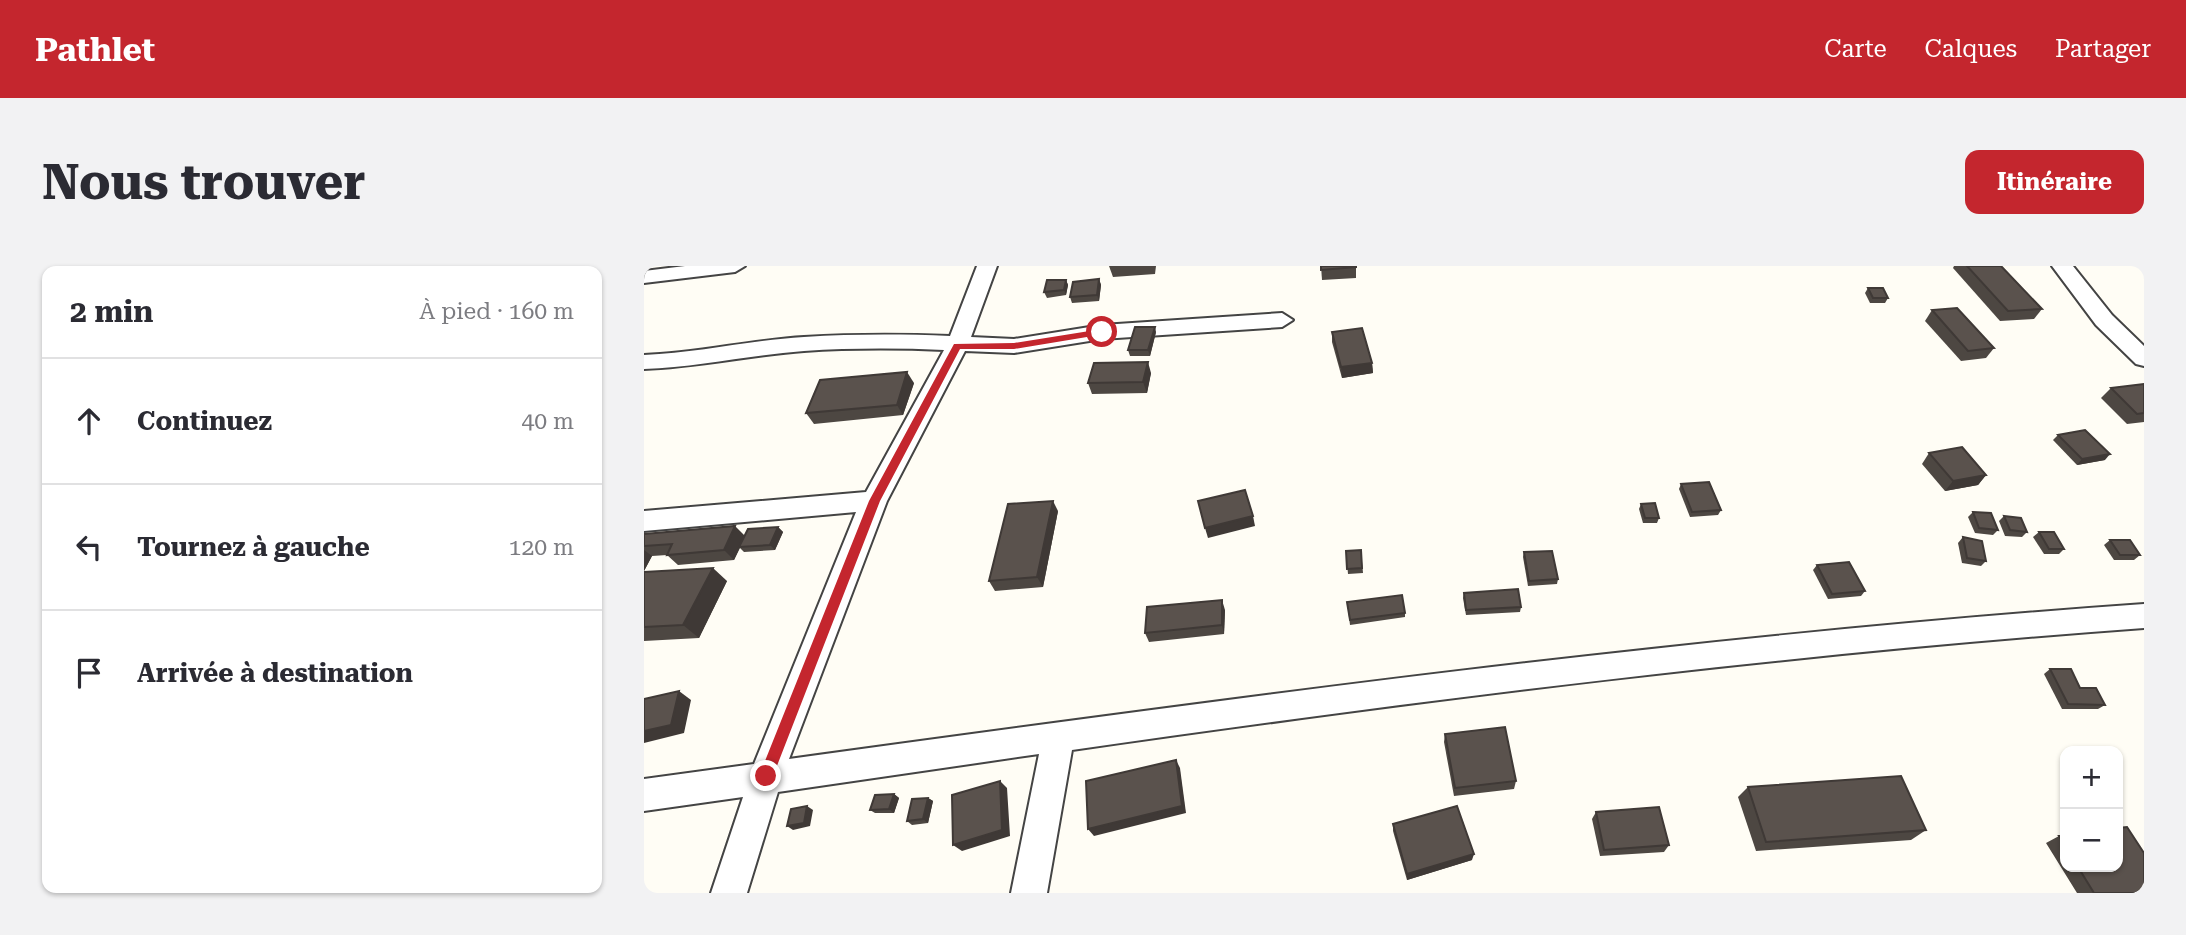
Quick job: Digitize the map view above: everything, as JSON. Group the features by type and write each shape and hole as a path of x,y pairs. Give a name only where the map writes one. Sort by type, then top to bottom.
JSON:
{"street":[{"path":"644,277 735,266"},
{"path":"729,893 766,776 874,501 957,346 987,266"},
{"path":"2062,266 2104,320 2144,359"},
{"path":"644,362 695,360 802,344 890,341 957,346 1014,346 1102,332 1282,320"},
{"path":"644,522 874,501"},
{"path":"644,795 1372,693 1919,632 2144,616"},
{"path":"1029,893 1058,738"}],"building":[{"path":"1321,266 1356,266 1356,267 1321,270"},
{"path":"1967,266 2001,266 2042,309 2008,311"},
{"path":"1099,279 1097,295 1070,297 1073,282"},
{"path":"1047,280 1066,280 1064,290 1044,292"},
{"path":"1868,288 1883,288 1888,298 1873,298"},
{"path":"1957,308 1994,348 1968,351 1932,310"},
{"path":"1135,327 1155,327 1148,350 1128,350"},
{"path":"1362,328 1372,363 1341,367 1332,332"},
{"path":"1148,362 1143,382 1088,383 1094,363"},
{"path":"907,372 897,405 806,413 820,380"},
{"path":"2144,384 2144,413 2137,414 2111,388"},
{"path":"2085,430 2110,454 2082,459 2058,435"},
{"path":"1962,447 1986,475 1953,481 1929,453"},
{"path":"1709,482 1721,510 1692,512 1681,484"},
{"path":"1245,490 1253,516 1205,528 1198,501"},
{"path":"1053,501 1037,577 989,581 1008,504"},
{"path":"1655,503 1659,518 1645,518 1641,504"},
{"path":"1973,512 1991,513 1998,530 1979,528"},
{"path":"2004,516 2021,518 2027,532 2010,530"},
{"path":"735,526 724,550 667,555 672,544 644,546 644,534"},
{"path":"778,527 770,545 739,547 748,529"},
{"path":"2039,532 2054,532 2064,549 2049,549"},
{"path":"1963,537 1982,541 1986,561 1967,558"},
{"path":"2110,540 2130,540 2140,555 2120,555"},
{"path":"1361,550 1362,568 1347,569 1346,551"},
{"path":"1552,551 1558,579 1529,581 1524,552"},
{"path":"1849,562 1865,591 1832,594 1817,565"},
{"path":"713,568 683,625 644,627 644,572"},
{"path":"1518,589 1521,607 1466,610 1464,593"},
{"path":"1402,595 1405,613 1350,620 1347,602"},
{"path":"1222,600 1222,625 1145,633 1147,607"},
{"path":"2050,669 2071,669 2080,688 2096,688 2105,705 2068,704"},
{"path":"679,691 671,725 644,731 644,699"},
{"path":"1505,727 1516,781 1455,788 1445,734"},
{"path":"1176,760 1182,806 1088,829 1086,781"},
{"path":"1901,776 1926,830 1766,842 1748,787"},
{"path":"1000,781 1002,830 953,845 952,795"},
{"path":"894,794 889,809 870,810 875,795"},
{"path":"928,798 923,819 907,821 912,799"},
{"path":"807,806 804,823 787,826 791,809"},
{"path":"1457,806 1474,854 1407,874 1393,824"},
{"path":"1659,807 1669,845 1604,850 1596,812"},
{"path":"2123,827 2127,827 2144,853 2144,893 2094,893 2081,872 2123,872"}],"route":[{"path":"766,776 874,501 957,346 1014,346 1102,332"}]}
